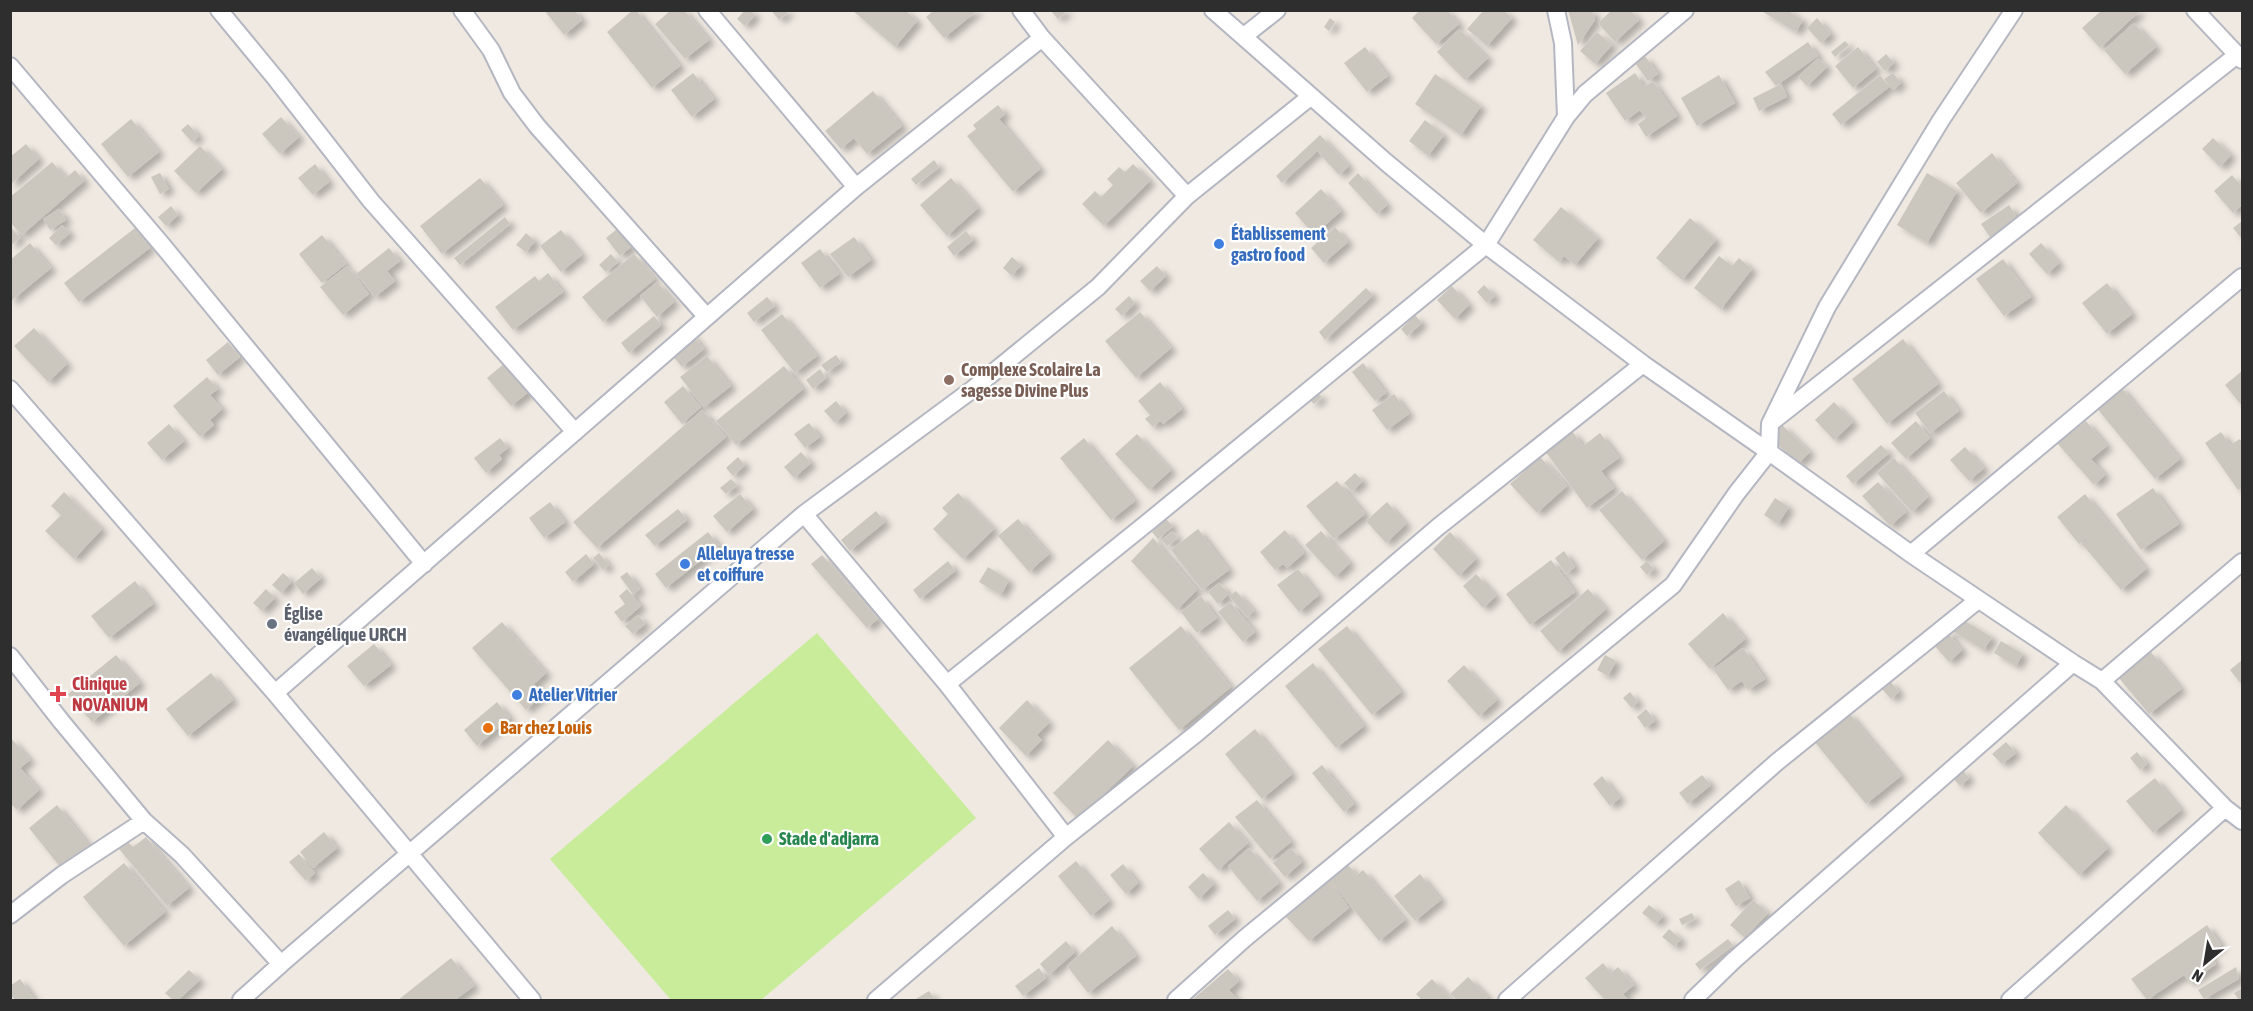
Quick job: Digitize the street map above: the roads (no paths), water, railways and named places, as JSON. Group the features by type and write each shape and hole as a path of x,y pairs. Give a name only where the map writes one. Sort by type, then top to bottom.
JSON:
{"street":[{"path":"219,10 276,78 370,201 575,432"},
{"path":"462,10 491,50 512,93 537,126 706,316"},
{"path":"707,10 856,187"},
{"path":"1021,10 1042,38 1187,196"},
{"path":"1213,10 1311,97 1486,245 1642,364 1911,555 2102,681 2225,808 2242,821"},
{"path":"1244,36 1277,10"},
{"path":"1556,10 1563,43 1566,117"},
{"path":"947,684 1486,245 1566,117 1585,94 1685,10"},
{"path":"1176,1000 1244,939 1673,585 1736,494 1769,452 1770,424 1833,297 1941,120 2014,10"},
{"path":"1770,424 2240,58 2195,10"},
{"path":"275,693 856,187 1042,38"},
{"path":"10,66 163,246 424,564"},
{"path":"247,998 281,964 804,514 973,390 1129,258 1187,196 1311,97"},
{"path":"1911,555 2242,277"},
{"path":"876,1000 1066,837 1197,733 1438,527 1642,364"},
{"path":"10,389 18,410 275,693 532,1000"},
{"path":"804,514 947,684 1066,837"},
{"path":"2102,681 2242,562"},
{"path":"1507,1000 1777,762 1978,600"},
{"path":"10,656 144,820 182,855 281,964"},
{"path":"1693,1000 1733,961 2073,663"},
{"path":"2010,1000 2225,808"},
{"path":"10,915 62,875 144,820"}],"place":[{"name":"Établissement gastro food","path":"1219,244"},
{"name":"Complexe Scolaire La sagesse Divine Plus","path":"949,380"},
{"name":"Alleluya tresse et coiffure","path":"685,564"},
{"name":"Église évangélique URCH","path":"272,624"},
{"name":"Clinique NOVANIUM","path":"58,694"},
{"name":"Atelier Vitrier","path":"517,695"},
{"name":"Bar chez Louis","path":"488,728"},
{"name":"Stade d'adjarra","path":"767,839"}]}
